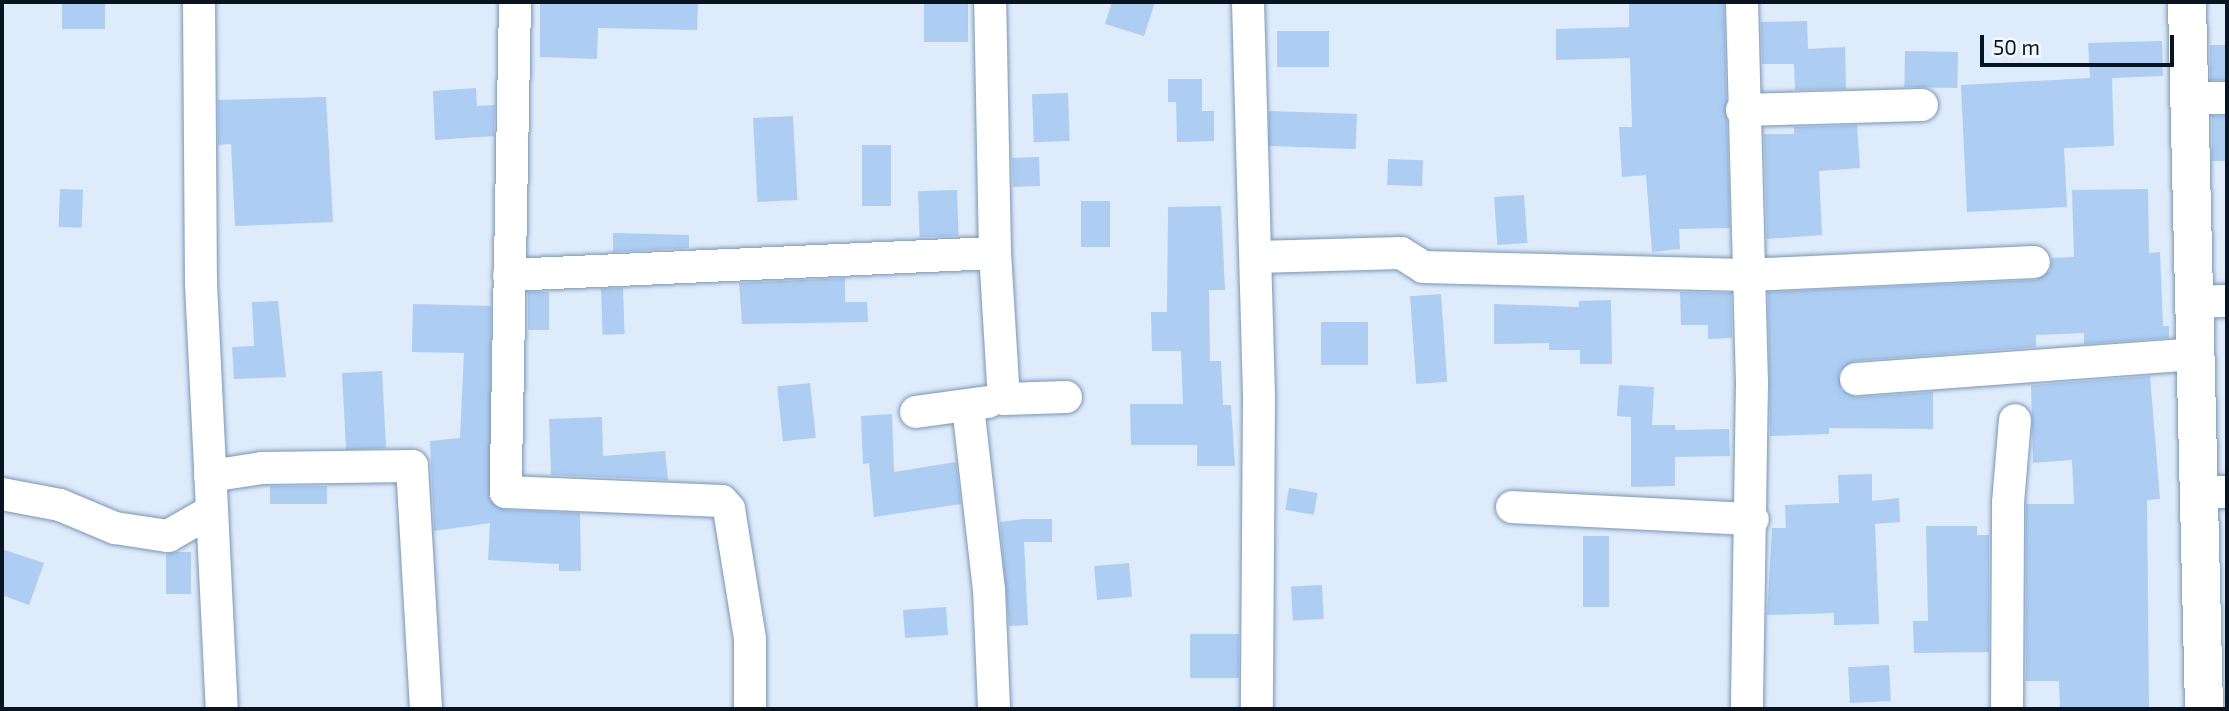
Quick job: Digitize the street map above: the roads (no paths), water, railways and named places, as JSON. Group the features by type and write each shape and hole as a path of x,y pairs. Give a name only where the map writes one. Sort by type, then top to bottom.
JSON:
{"street":[{"path":"199,2 201,284 210,512 222,709"},
{"path":"515,2 506,492 722,501 729,509 750,639 750,709"},
{"path":"990,2 995,253 1003,399"},
{"path":"1248,2 1257,257 1257,709"},
{"path":"1742,2 1752,519 1746,709"},
{"path":"2187,2 2188,98 2211,302 2196,354 2214,492 2204,709"},
{"path":"2188,98 2227,98"},
{"path":"1742,110 1922,104"},
{"path":"509,275 995,253"},
{"path":"1257,257 1401,253 1423,268 1747,275 2034,262"},
{"path":"1856,379 2196,354"},
{"path":"916,412 1003,399 1066,397"},
{"path":"968,406 989,589 994,709"},
{"path":"2007,709 2008,503 2015,420"},
{"path":"210,476 262,468 412,466 426,709"},
{"path":"2,494 60,505 115,528 168,536 210,512"},
{"path":"1512,507 1752,519"}]}
